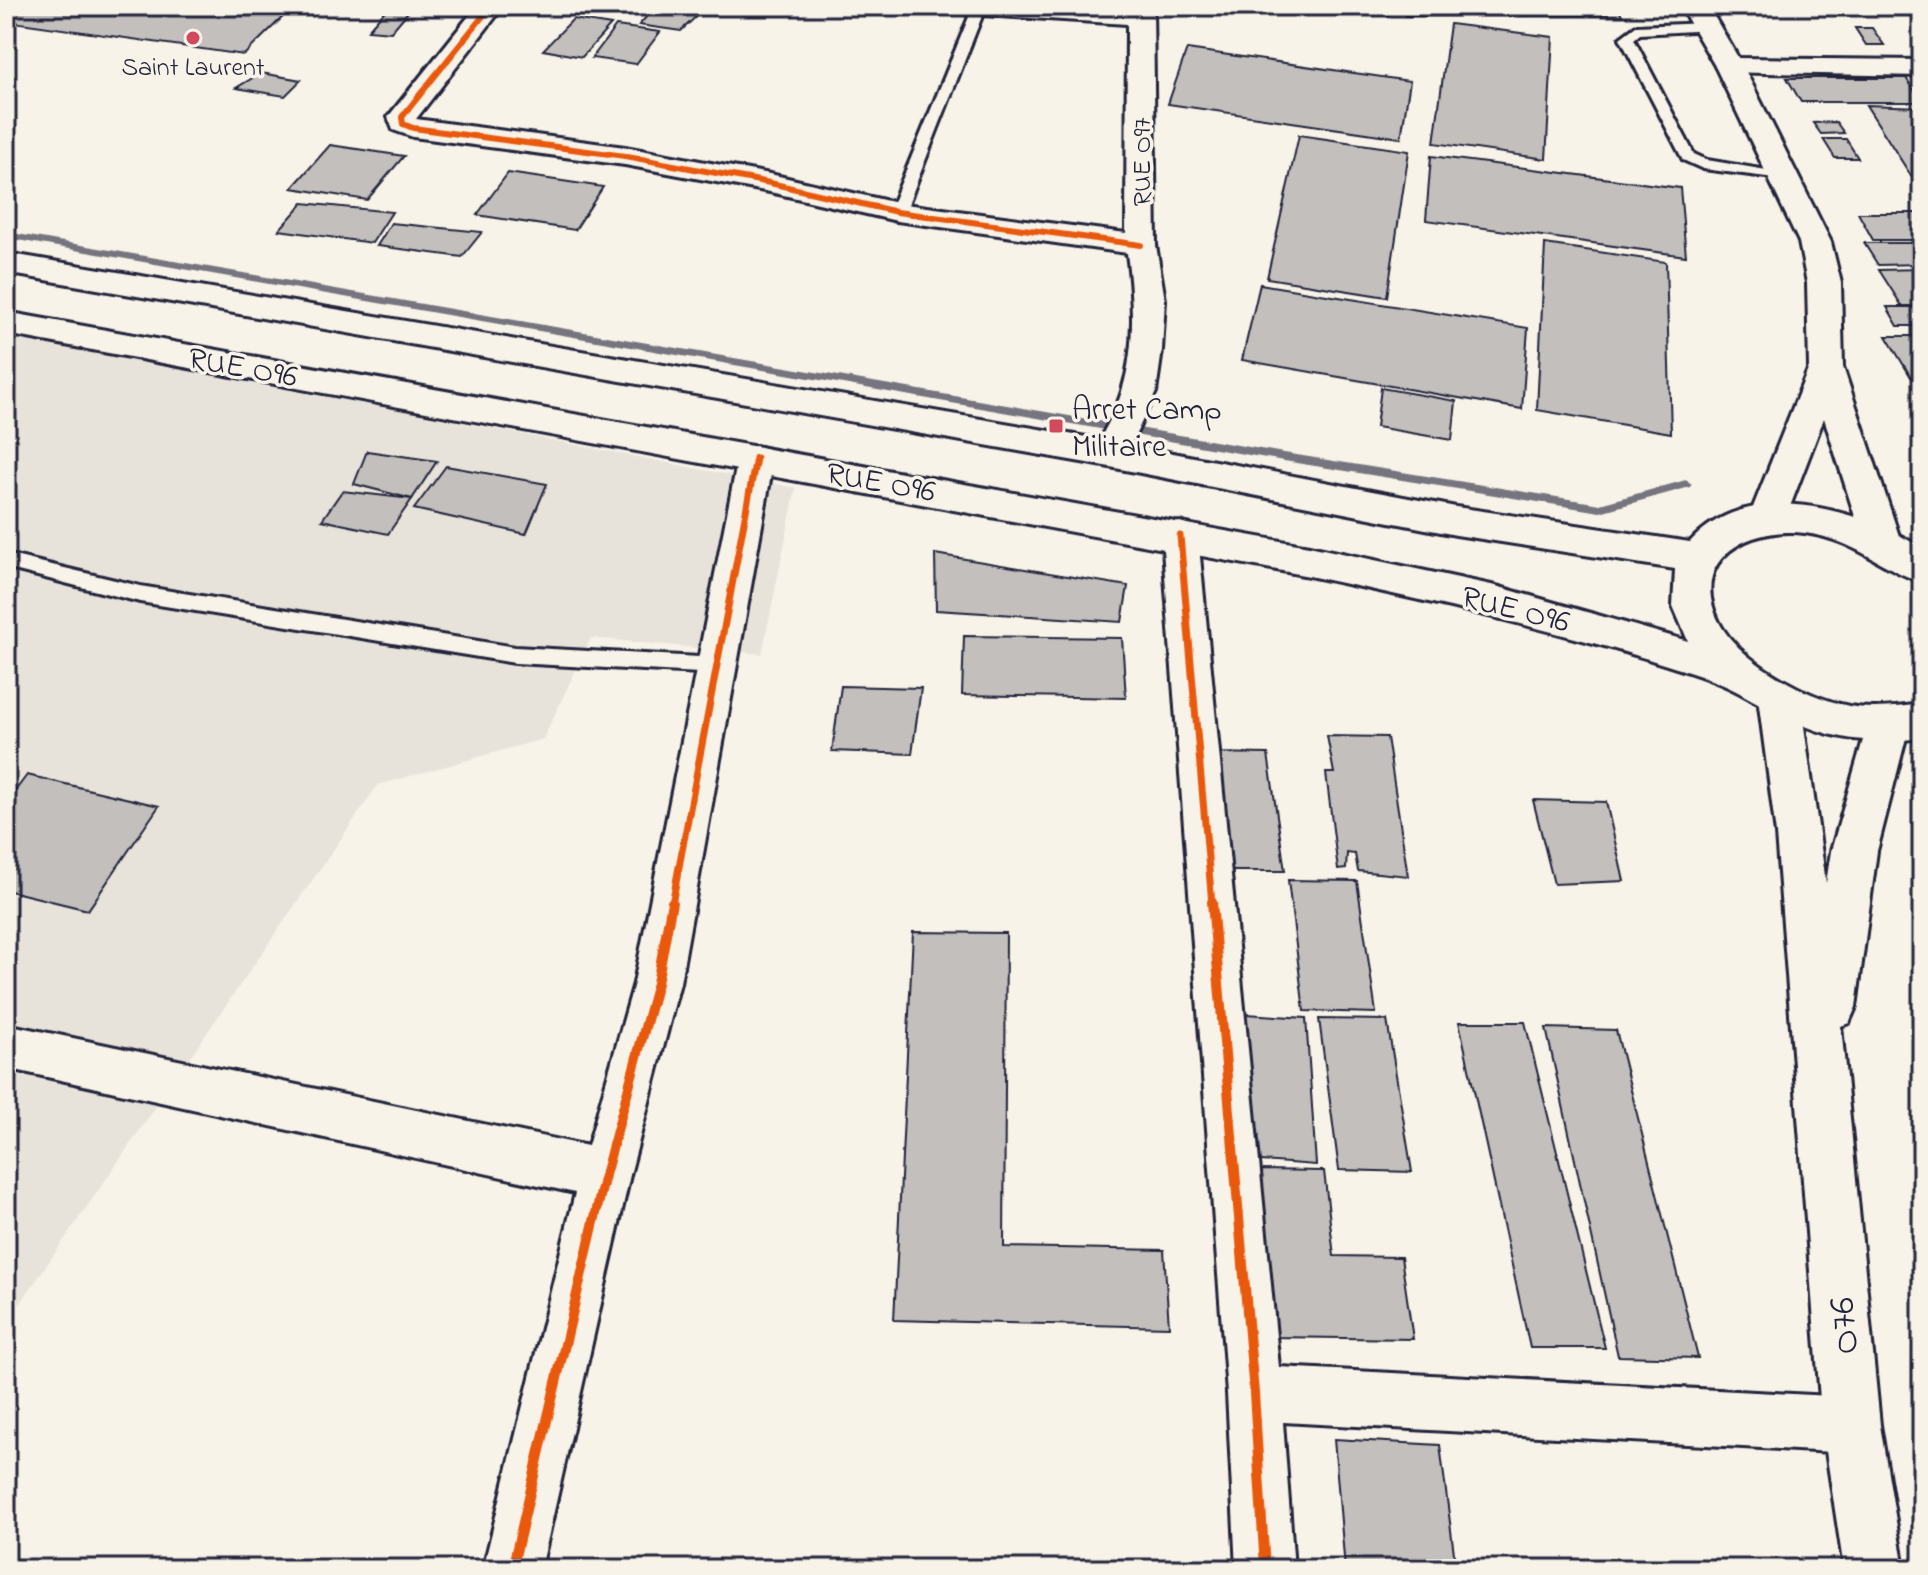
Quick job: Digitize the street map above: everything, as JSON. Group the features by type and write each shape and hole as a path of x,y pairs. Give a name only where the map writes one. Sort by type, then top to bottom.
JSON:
{"main road":[{"path":"1700,17 1729,66 1815,242 1824,283 1826,367 1882,542"},
{"name":"RUE O96","path":"6,263 1110,454 1456,521 1699,558"},
{"name":"RUE O96","path":"6,323 1180,536 1496,601 1644,642 1762,688 1814,714 1839,720 1905,723"},
{"path":"1767,520 1826,367"},
{"path":"1822,1081 1799,834 1762,688 1721,655 1703,629 1692,603 1691,579 1699,558 1715,539 1738,527 1767,520 1823,522 1882,542 1922,567"},
{"path":"1822,1081 1854,851 1905,723"},
{"name":"O76","path":"1822,1081 1851,1425 1874,1569"}],"street":[{"path":"491,6 402,117 403,124 413,128 625,156 770,183 897,212 1141,245"},
{"path":"973,7 1140,11"},
{"name":"RUE O97","path":"1110,454 1139,392 1146,350 1149,300 1141,245 1140,11"},
{"path":"1729,66 1922,68"},
{"path":"512,1569 605,1175 657,983 756,458"},
{"path":"1180,536 1254,1393 1265,1569"},
{"path":"6,1046 605,1175"},
{"path":"1254,1393 1851,1425"}],"lane":[{"path":"897,212 973,7"},
{"path":"1700,17 1636,30 1627,38 1688,157 1703,164 1785,177"},
{"path":"6,561 140,594 515,655 718,666"}],"shaded area":[{"path":"6,333 796,488 762,654 591,638 543,739 378,785 6,1324"}],"building":[{"name":"Saint Laurent","path":"6,6 294,6 244,55 6,21"},
{"path":"389,6 413,6 391,32 368,30"},
{"path":"656,6 707,6 681,31 639,25"},
{"path":"1278,6 1386,6 1389,15 1280,15"},
{"path":"1401,6 1617,6 1622,15 1405,16"},
{"path":"573,19 611,25 582,57 543,50"},
{"path":"1450,24 1553,37 1546,159 1434,143"},
{"path":"616,26 660,32 636,64 592,58"},
{"path":"1855,28 1872,28 1884,45 1866,45"},
{"path":"1187,49 1410,81 1401,138 1168,104"},
{"path":"261,73 301,80 285,96 236,88"},
{"path":"1787,78 1906,78 1922,102 1801,102"},
{"path":"1866,105 1922,107 1922,193"},
{"path":"1836,122 1844,133 1821,134 1813,123"},
{"path":"1299,135 1409,151 1387,297 1267,278"},
{"path":"1823,139 1846,139 1858,158 1835,158"},
{"path":"330,145 404,156 367,200 292,188"},
{"path":"1431,156 1680,188 1686,256 1426,220"},
{"path":"508,173 603,187 575,230 477,215"},
{"path":"303,203 392,212 372,243 279,230"},
{"path":"1858,213 1922,213 1922,240 1873,240"},
{"path":"391,223 482,232 462,257 377,246"},
{"path":"1864,243 1922,243 1922,264 1878,265"},
{"path":"1545,244 1666,262 1671,433 1537,410"},
{"path":"1922,269 1922,306 1902,306 1879,270"},
{"path":"1260,284 1528,328 1522,409 1242,360"},
{"path":"1887,307 1922,307 1922,326 1898,326"},
{"path":"1886,336 1922,336 1922,377 1911,377"},
{"path":"1381,388 1456,401 1452,440 1376,427"},
{"path":"367,451 437,461 412,499 354,484"},
{"path":"446,466 547,484 526,534 414,509"},
{"path":"342,491 412,499 388,534 322,520"},
{"path":"935,554 1128,586 1122,622 936,610"},
{"path":"964,636 1122,638 1126,698 962,695"},
{"path":"841,686 921,688 912,754 832,751"},
{"path":"1327,736 1387,737 1408,876 1358,871 1355,854 1347,853 1346,869 1338,870 1326,773 1334,773"},
{"path":"1210,753 1268,754 1285,871 1223,871"},
{"path":"27,775 159,806 88,910 6,890 6,803"},
{"path":"1533,800 1606,802 1624,881 1554,884"},
{"path":"1288,880 1357,881 1376,1013 1304,1011"},
{"path":"913,932 1006,933 1004,1247 1164,1250 1169,1327 894,1320"},
{"path":"1230,1013 1306,1018 1316,1165 1235,1159"},
{"path":"1319,1019 1387,1020 1412,1172 1339,1170"},
{"path":"1459,1022 1525,1022 1605,1348 1530,1348"},
{"path":"1546,1028 1616,1030 1698,1358 1618,1356"},
{"path":"1257,1170 1324,1171 1334,1256 1401,1257 1413,1339 1272,1337"},
{"path":"1334,1439 1440,1445 1456,1569 1345,1569"}],"waterway":[{"path":"6,235 1278,456 1600,508 1686,484"}],"cycle path":[{"path":"491,6 402,117 403,124 413,128 625,156 770,183 897,212 1141,245"},
{"path":"512,1569 605,1175 657,983 756,458"},
{"path":"1180,536 1254,1393 1265,1569"}],"place":[{"name":"Saint Laurent","path":"193,38"},
{"name":"Arret Camp Militaire","path":"1056,426"}]}
